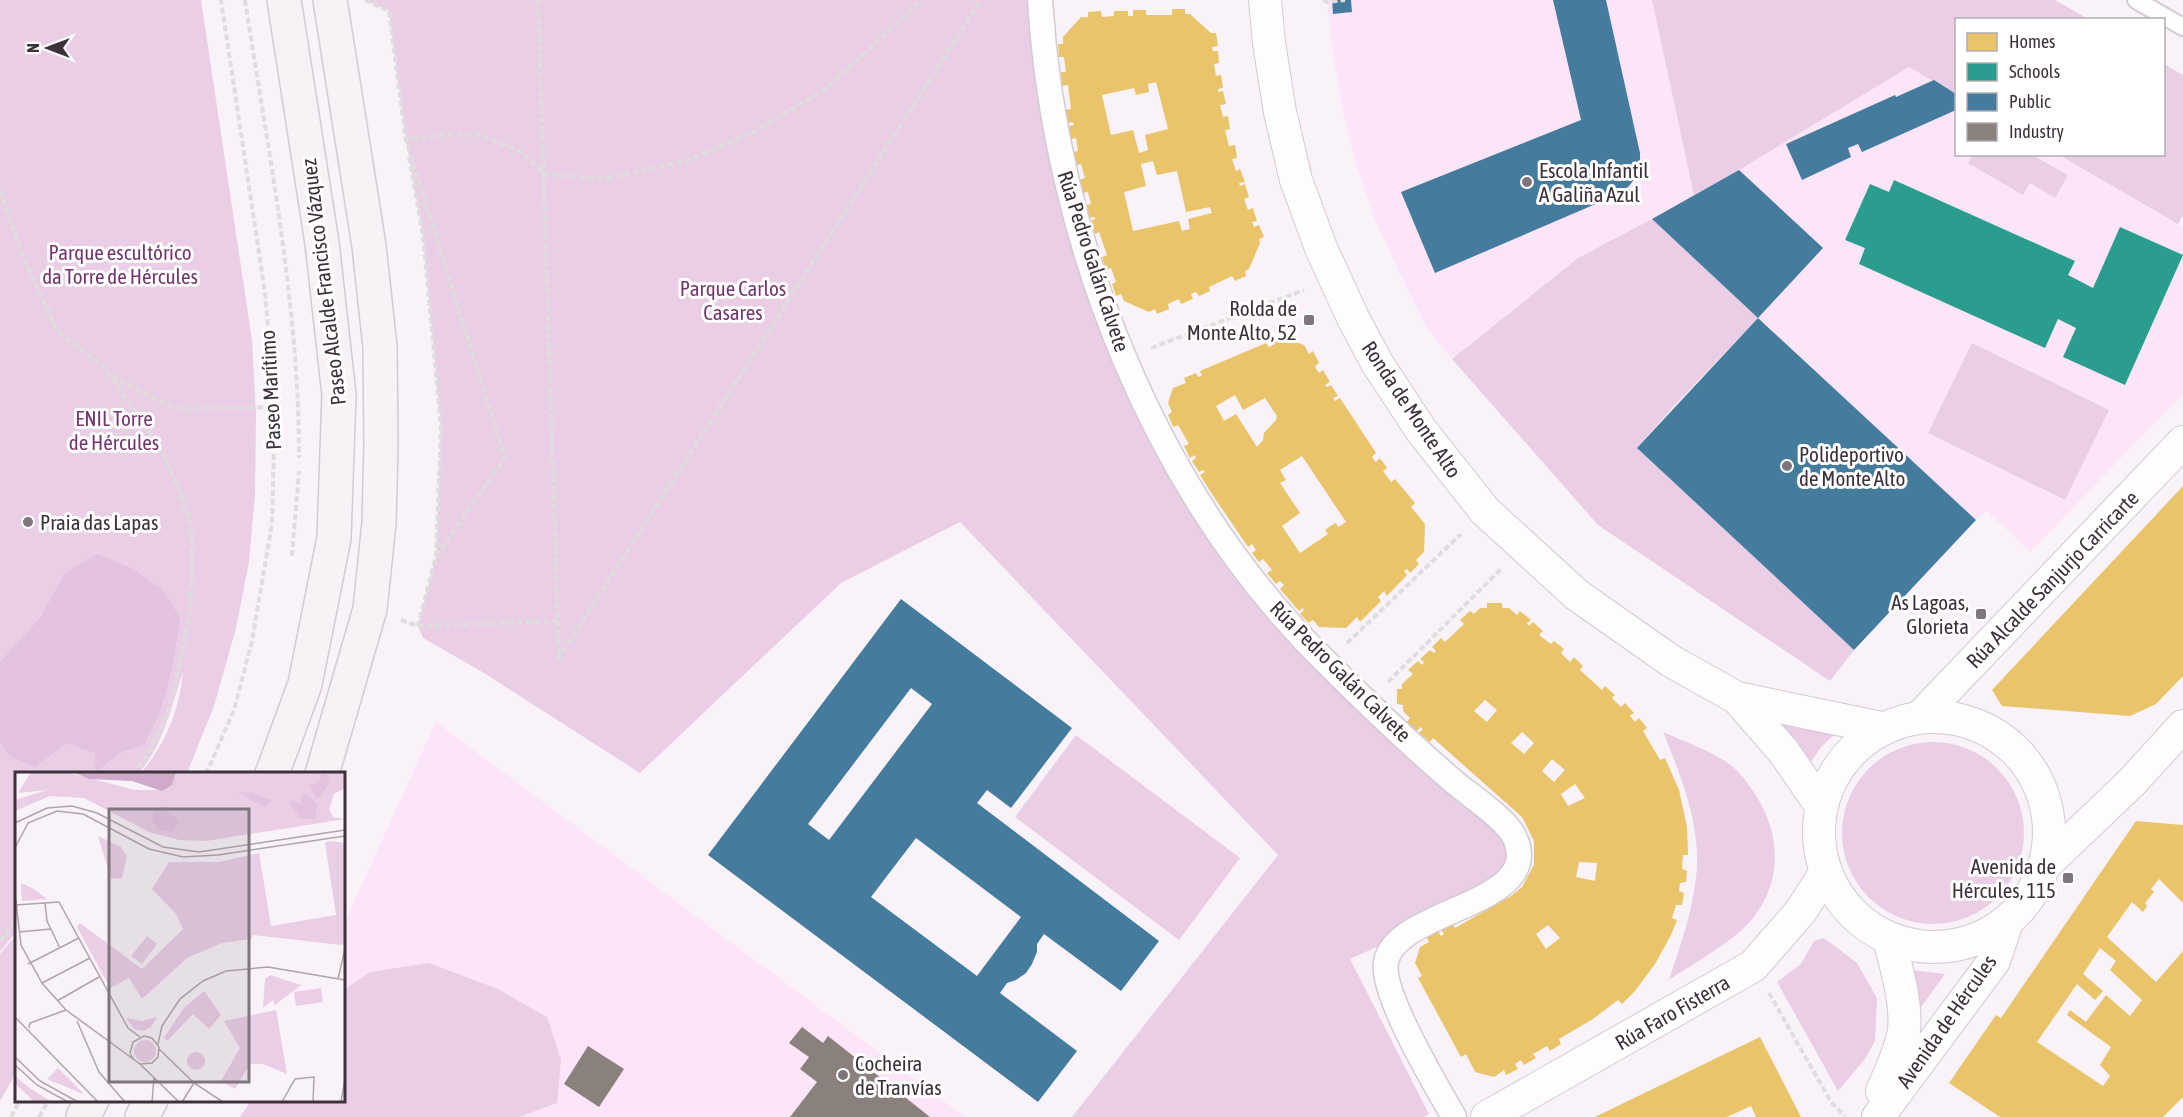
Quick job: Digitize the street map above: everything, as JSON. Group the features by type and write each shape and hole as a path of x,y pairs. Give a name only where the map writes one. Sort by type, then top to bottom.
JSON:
{"main road":[{"name":"Paseo Alcalde Francisco Vázquez","path":"273,772 305,684 334,538 339,395 322,243 284,0"},
{"name":"Paseo Alcalde Francisco Vázquez","path":"323,772 370,609 379,523 381,445 380,347 369,246 330,0"},
{"path":"83,1117 91,1102"},
{"path":"142,1117 150,1102"}],"street":[{"name":"Rúa Pedro Galán Calvete","path":"1040,0 1043,52 1059,148 1074,210 1102,300 1149,412 1194,494 1232,552 1276,610 1326,663 1514,835 1518,854 1516,869 1505,883 1485,896 1401,936 1391,948 1386,962 1386,977 1401,1016 1422,1061 1454,1117"},
{"name":"Ronda de Monte Alto","path":"1265,0 1280,112 1296,180 1334,279 1377,363 1421,430 1485,511 1577,595 1620,627 1671,661 1737,698 1881,728"},
{"name":"Rúa Alcalde Sanjurjo Carricarte","path":"1921,716 2183,442"},
{"name":"Ronda de Monte Alto","path":"1737,698 1784,752 1821,806"},
{"path":"1921,716 1954,718 1985,728 2012,746 2032,771 2045,802 2049,834 2044,866 2030,897 2007,922 1981,938 1951,947 1919,947 1889,939 1862,923 1840,900 1826,872 1818,840 1821,806 1833,775 1854,748 1881,728 1921,716"},
{"path":"2044,866 2132,782 2169,758 2183,726"},
{"name":"Rúa Faro Fisterra","path":"1487,1117 1753,966 1802,911 1826,872"},
{"name":"Avenida de Hércules","path":"1878,1117 1994,961 2007,922"},
{"name":"Avenida de Hércules","path":"1872,1117 1898,1054 1904,1031 1904,1008 1889,939"}],"lane":[{"path":"2136,0 2183,27"}],"path":[{"name":"Paseo Marítimo","path":"207,772 234,710 252,641 272,524 275,407 265,293 221,0"},
{"path":"244,0 285,255 299,400 299,461 292,559"},
{"path":"365,0 389,11 406,140 423,235 441,427 436,556 418,626 558,621"},
{"path":"538,0 559,658 981,0"},
{"path":"406,140 445,134 479,135 520,151 545,174 603,179 686,161 752,133 824,90 922,0"},
{"path":"1323,0 1327,2 1345,0"},
{"path":"406,140 505,458 436,556"},
{"path":"0,191 22,254 57,331 111,376 162,451 179,489 191,526 190,610 175,686 164,722 146,757 135,772"},
{"path":"1125,357 1334,279"},
{"path":"111,376 166,405 184,409 275,407"},
{"path":"1326,663 1485,511"},
{"path":"1368,702 1522,547"},
{"path":"0,941 15,922"},
{"path":"1753,966 1831,1102 1846,1117"},
{"path":"11,1117 20,1102"},
{"path":"39,1117 47,1102"}],"shaded area":[{"path":"1327,0 1652,0 1694,195 1909,66 1955,93 1955,156 2061,156 2183,227 2183,394 2030,552 1987,511 1976,520 1652,219 1578,258 1452,359 1427,328 1375,219 1357,168 1343,112"},
{"path":"97,554 134,569 162,590 180,617 164,699 144,745 121,752 96,772 95,753 66,743 35,767 11,757 0,742 0,662 40,618 65,573"},
{"path":"436,722 965,1117 519,1117 557,1103 345,991 345,922"}],"green space":[{"name":"ENIL Torre de Hércules","path":"0,0 201,0 252,340 256,414 255,495 249,562 236,628 214,706 187,772 142,772 158,750 170,726 175,713 183,672 161,737 140,772 15,772 15,933 0,952"},
{"name":"Parque Carlos Casares","path":"365,0 1040,0 1102,299 1232,552 1498,818 1516,869 1401,936 1350,959 1429,1114 1423,1117 1072,1117 1278,855 960,522 841,583 640,773 484,673 423,638 418,626 436,556 441,427 423,235 406,140 389,11"},
{"path":"1652,0 2055,0 2086,18 1955,18 1955,93 1909,67 1694,195"},
{"path":"2165,65 2183,75 2183,215 2178,224 2061,156 2165,156"},
{"path":"1972,156 2034,156 2068,175 2055,198 2030,183 2023,195 1968,163"},
{"path":"1652,219 1758,318 1637,448 1854,650 1830,681 1598,525 1452,359 1578,258"},
{"path":"1972,343 2109,410 2065,500 1928,433"},
{"path":"1777,719 1836,733 1822,746 1810,763"},
{"path":"1663,732 1718,757 1740,774 1762,805 1773,836 1775,852 1771,884 1756,914 1728,941 1669,980 1692,904 1697,859 1689,804"},
{"path":"1076,735 1240,858 1179,940 1015,817"},
{"path":"1933,742 1968,749 1983,757 1997,769 2009,783 2017,798 2024,833 2017,868 2009,883 1997,897 1983,909 1968,917 1933,924 1898,917 1883,909 1869,897 1857,883 1849,868 1842,833 1849,798 1857,783 1869,769 1883,757 1898,749"},
{"path":"15,936 15,1075 0,1101 0,954"},
{"path":"1824,938 1857,963 1877,998 1875,1041 1865,1059 1838,1091 1777,982 1801,964 1814,941"},
{"path":"429,963 498,989 547,1017 561,1060 557,1103 519,1117 240,1117 250,1102 345,1102 345,989 370,972"},
{"path":"1904,969 1945,974 1917,1013"}],"building: Homes":[{"path":"1172,9 1185,9 1185,14 1190,14 1211,33 1216,33 1218,46 1212,47 1213,51 1218,51 1219,63 1214,64 1216,76 1221,75 1223,88 1218,89 1218,92 1223,91 1226,104 1220,105 1223,117 1228,116 1230,129 1225,130 1229,146 1235,145 1237,158 1232,159 1236,171 1240,169 1245,182 1239,183 1240,186 1245,184 1249,197 1244,199 1248,210 1253,208 1257,221 1252,222 1254,227 1259,225 1264,237 1259,239 1260,243 1249,269 1245,271 1246,276 1235,281 1232,276 1209,287 1210,291 1199,296 1196,292 1191,294 1193,299 1181,304 1179,299 1168,304 1169,309 1157,314 1155,309 1149,312 1124,301 1121,294 1116,296 1112,284 1116,282 1111,268 1106,270 1102,257 1107,255 1099,232 1095,234 1091,221 1095,217 1089,218 1086,205 1091,204 1088,192 1083,193 1079,180 1085,178 1081,164 1077,165 1074,152 1078,151 1076,138 1071,139 1068,126 1074,125 1073,122 1068,123 1065,110 1071,109 1068,85 1062,86 1061,72 1066,72 1064,57 1059,57 1058,44 1063,44 1063,37 1081,17 1088,17 1088,12 1101,11 1102,17 1114,16 1114,11 1128,11 1128,16 1133,16 1133,10 1146,10 1146,15 1172,15","holes":["1156,82 1168,129 1145,135 1148,150 1139,153 1133,130 1111,135 1102,95 1134,88 1136,95 1149,92 1148,84","1153,161 1157,175 1177,171 1186,212 1210,207 1212,213 1188,219 1190,229 1182,231 1179,221 1133,231 1124,192 1146,186 1141,164"]},
{"path":"1280,336 1283,341 1287,339 1304,345 1309,354 1313,351 1319,363 1315,366 1317,370 1319,373 1323,370 1330,382 1325,385 1327,387 1331,385 1338,396 1333,398 1335,401 1340,398 1376,453 1372,457 1374,460 1376,462 1380,458 1387,468 1383,471 1391,482 1395,479 1415,503 1411,507 1425,524 1424,552 1416,560 1419,564 1410,573 1407,569 1404,571 1407,575 1387,596 1384,591 1378,597 1381,601 1360,622 1357,617 1346,628 1319,627 1313,620 1309,623 1300,614 1303,608 1299,611 1280,589 1284,585 1280,581 1276,584 1267,573 1272,570 1263,559 1259,562 1252,553 1256,550 1252,544 1248,547 1212,494 1200,475 1205,472 1203,470 1199,472 1192,461 1196,458 1195,455 1190,458 1184,446 1189,444 1178,425 1173,427 1168,415 1172,412 1168,403 1173,388 1186,383 1184,378 1196,373 1198,377 1202,376 1200,371 1266,343 1269,347 1272,346 1270,341","holes":["1235,395 1243,410 1265,398 1277,416 1257,447 1236,414 1224,421 1216,406","1302,456 1346,522 1338,527 1336,523 1332,525 1325,530 1328,534 1300,553 1282,526 1300,513 1280,483 1286,480 1280,470"]},
{"path":"2183,486 2183,676 2156,704 2130,716 2002,706 1992,690"},
{"path":"1487,603 1502,603 1502,608 1509,608 1517,615 1520,611 1531,620 1527,623 1529,626 1533,622 1543,631 1539,635 1551,644 1554,641 1564,649 1561,653 1570,662 1574,657 1583,666 1580,670 1602,690 1605,686 1615,695 1612,698 1621,707 1625,703 1634,713 1630,716 1635,722 1639,718 1647,728 1643,731 1660,760 1665,758 1679,790 1687,827 1688,855 1683,855 1682,869 1687,871 1686,882 1680,883 1679,891 1684,893 1682,905 1676,905 1672,918 1677,920 1655,964 1635,991 1622,1004 1618,1000 1593,1019 1559,1039 1561,1044 1550,1051 1547,1046 1533,1054 1536,1058 1524,1065 1521,1060 1515,1064 1518,1069 1506,1075 1504,1070 1494,1077 1475,1072 1466,1054 1461,1057 1418,978 1422,976 1415,963 1420,947 1429,942 1427,938 1438,931 1441,936 1444,934 1441,930 1452,923 1455,928 1511,896 1522,887 1534,865 1534,841 1522,817 1433,738 1430,742 1419,733 1423,729 1420,727 1417,731 1407,722 1410,718 1403,711 1403,705 1397,704 1397,689 1402,689 1402,684 1413,674 1408,670 1418,661 1422,665 1424,662 1420,659 1430,650 1434,653 1436,651 1432,647 1441,638 1445,642 1464,624 1460,620 1470,611 1474,614 1480,608 1487,608","holes":["1485,700 1497,710 1487,722 1474,711","1522,732 1534,743 1524,754 1511,743","1552,759 1565,770 1554,782 1542,771","1575,784 1585,798 1568,806 1561,794","1579,862 1597,863 1595,881 1576,877","1548,925 1560,938 1546,949 1536,934"]},
{"path":"2136,821 2183,825 2183,903 2159,879 2151,889 2154,892 2145,903 2147,906 2143,912 2132,902 2107,937 2156,982 2183,951 2183,1097 2163,1117 2000,1117 1949,1083 1996,1015 2001,1018","holes":["2100,948 2116,961 2110,970 2142,1000 2130,1016 2106,995 2086,1022 2070,1010 2067,1015 2111,1047 2100,1065 2110,1076 2103,1086 2037,1042 2077,984 2095,1000 2103,991 2083,974"]},
{"path":"1760,1037 1801,1117 1756,1117 1751,1106 1727,1117 1595,1117"}],"building: Schools":[{"path":"1894,180 2075,261 2068,275 2093,288 2120,227 2183,255 2125,385 2063,357 2076,328 2058,319 2045,348 1859,264 1865,248 1845,240 1870,184 1889,192"}],"building: Public":[{"path":"1332,0 1351,0 1352,12 1333,14"},
{"path":"1553,0 1606,0 1640,153 1640,165 1636,177 1619,194 1435,273 1401,192 1581,120"},
{"path":"1934,80 1955,93 1955,110 1862,152 1858,144 1848,148 1851,157 1802,180 1786,144 1895,95 1896,97"},
{"path":"1739,170 1823,248 1758,318 1652,219"},
{"name":"Polideportivo de Monte Alto","path":"1758,318 1976,520 1854,650 1637,448"},
{"path":"901,599 1072,728 1011,808 987,790 977,803 1159,941 1121,991 1044,934 1037,944 1037,952 1026,973 1007,983 1000,993 1077,1051 1038,1102 708,855","holes":["911,688 932,704 829,840 808,824","916,838 1021,917 977,976 871,897"]}],"building: Industry":[{"name":"Cocheira de Tranvías","path":"802,1027 823,1043 828,1036 930,1117 790,1117 817,1082 800,1069 809,1057 789,1043"},
{"path":"588,1046 624,1069 599,1107 564,1084"}],"place":[{"name":"Escola Infantil A Galiña Azul","path":"1527,182"},
{"name":"Rolda de Monte Alto, 52","path":"1309,320"},
{"name":"Polideportivo de Monte Alto","path":"1787,466"},
{"name":"Praia das Lapas","path":"28,522"},
{"name":"As Lagoas, Glorieta","path":"1981,614"},
{"name":"Avenida de Hércules, 115","path":"2068,878"},
{"name":"Cocheira de Tranvías","path":"843,1075"}],"park label":[{"name":"Parque escultórico da Torre de Hércules","path":"120,264"}]}
